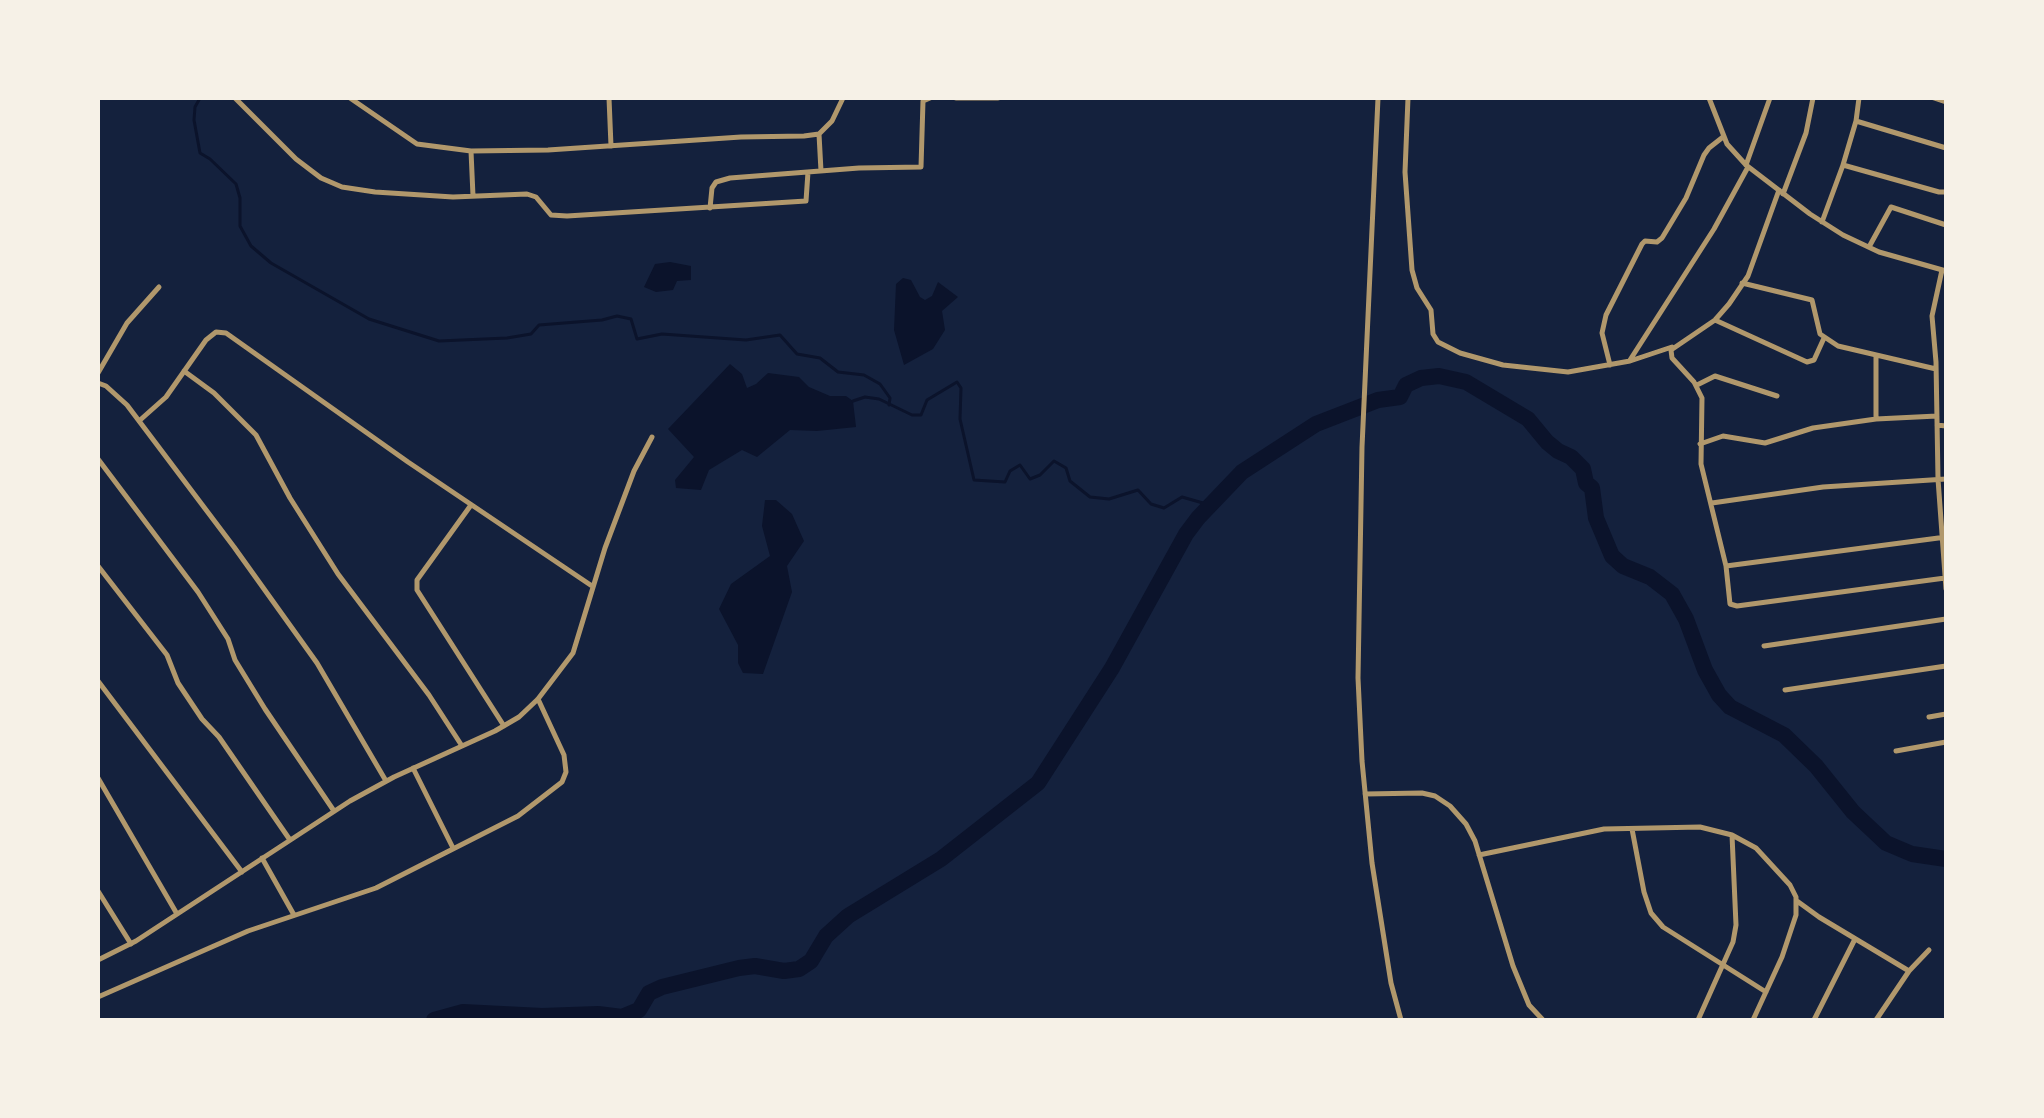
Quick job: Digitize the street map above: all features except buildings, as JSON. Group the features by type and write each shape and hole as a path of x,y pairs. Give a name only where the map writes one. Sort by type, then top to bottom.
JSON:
{"street":[{"path":"235,98 296,159 321,178 342,187 375,192 473,196 527,194 536,197 551,215 710,209 806,201 808,172"},
{"path":"350,98 417,144 471,151 819,134 832,121 843,98"},
{"path":"609,98 611,146"},
{"path":"710,209 711,193 716,182 730,178 921,167 923,101 930,98"},
{"path":"956,98 998,98"},
{"path":"1378,98 1362,447 1358,678 1365,794 1379,915 1401,1020"},
{"path":"1408,98 1405,172 1412,270 1417,288 1431,310 1435,340 1460,353 1527,369 1568,372 1630,361 1673,347 1715,320 1748,276 1806,133 1813,98"},
{"path":"1709,98 1723,137 1747,166 1781,192 1822,222 1869,247 1944,271 1932,316 1946,589"},
{"path":"1630,361 1714,229 1747,166 1770,98"},
{"path":"1822,222 1843,165 1856,121 1859,98"},
{"path":"1934,98 1946,102"},
{"path":"1856,121 1946,148"},
{"path":"819,134 821,171"},
{"path":"1610,365 1602,333 1606,315 1642,244 1662,238 1686,198 1704,155 1723,137"},
{"path":"471,151 473,196"},
{"path":"1843,165 1946,192"},
{"path":"1869,247 1891,207 1946,225"},
{"path":"1742,283 1812,300 1817,328 1824,338 1838,346 1936,369"},
{"path":"98,373 127,323 159,287"},
{"path":"1715,320 1807,362 1814,360 1824,338"},
{"path":"139,421 166,397 206,340 216,332 226,333 592,586"},
{"path":"1673,347 1672,358 1697,385 1702,398 1700,444 1703,478 1712,503 1732,606 1945,578"},
{"path":"1876,355 1876,419"},
{"path":"184,371 214,393 256,435 290,498 338,574 429,695 462,746"},
{"path":"1697,385 1715,376 1777,396"},
{"path":"98,383 106,386 127,405 317,663 386,781"},
{"path":"1700,444 1723,436 1765,443 1813,428 1876,419 1937,416"},
{"path":"1937,425 1946,426"},
{"path":"98,960 131,944 334,811 386,781 504,726 538,699 573,653 592,586 634,471 652,437"},
{"path":"98,459 198,592 228,639 235,660 334,811"},
{"path":"1712,503 1823,487 1946,479"},
{"path":"471,505 417,580 417,590 504,726"},
{"path":"1726,566 1944,537"},
{"path":"98,566 167,655 178,683 290,840"},
{"path":"1764,646 1946,619"},
{"path":"1785,690 1946,666"},
{"path":"98,681 242,872"},
{"path":"98,997 248,931 376,888 518,816 562,782 566,772 564,755 538,699"},
{"path":"1929,717 1946,714"},
{"path":"1896,751 1946,742"},
{"path":"413,768 453,848"},
{"path":"98,778 177,914"},
{"path":"1365,794 1422,793 1435,796 1450,806 1466,824 1479,855 1513,966 1529,1005 1543,1020"},
{"path":"1479,855 1590,831 1700,827 1732,835 1756,848 1790,885 1796,900 1796,915 1753,1020"},
{"path":"1632,829 1651,913 1663,927 1766,993"},
{"path":"1698,1020 1733,942 1736,925 1732,835"},
{"path":"262,858 294,915"},
{"path":"98,891 131,944"},
{"path":"1796,900 1909,971"},
{"path":"1814,1020 1856,939"},
{"path":"1876,1020 1909,971 1929,950"}],"water":[{"path":"670,262 691,266 691,280 677,281 673,290 656,292 644,287 655,264"},
{"path":"903,278 911,280 925,300 932,296 938,282 958,297 942,311 945,330 933,349 904,365 894,330 896,284"},
{"path":"730,364 742,374 747,388 768,373 799,377 809,387 830,396 846,396 853,401 856,427 790,430 757,457 742,450 709,470 701,490 676,488 675,480 694,457 668,429"},
{"path":"765,500 776,500 792,514 804,541 787,566 792,592 763,674 743,673 738,663 738,645 719,609 731,584 770,556 762,526"}],"waterway":[{"path":"200,98 195,107 194,120 200,153 236,184 240,198 240,226 251,246 271,263 369,319 439,341 507,338 531,334 539,325 617,316 631,319 637,339 662,334 746,340 780,335 797,354 820,358 838,372 864,375 880,384 890,398 889,405"},
{"path":"434,1020 463,1012 622,1017 639,1010 649,993 662,987 739,968 799,969 811,961 826,936 848,916 941,859 1038,783 1112,668 1186,534 1242,472 1316,424 1378,400 1400,397 1406,385 1421,378 1439,376 1466,382 1528,419 1547,442 1571,457 1583,469 1586,483 1592,488 1596,518 1612,556 1623,566 1650,577 1672,594 1686,619 1705,670 1730,707 1784,735 1816,766 1853,812 1886,843 1912,854 1946,859"},
{"path":"853,401 865,397 879,399 912,415 921,415 927,400 957,382 961,388 960,419 974,480 1005,482 1010,471 1020,465 1030,479 1040,475 1054,461 1066,468 1070,481 1090,497 1109,499 1138,490 1151,504 1164,508 1182,497 1210,505"}]}
